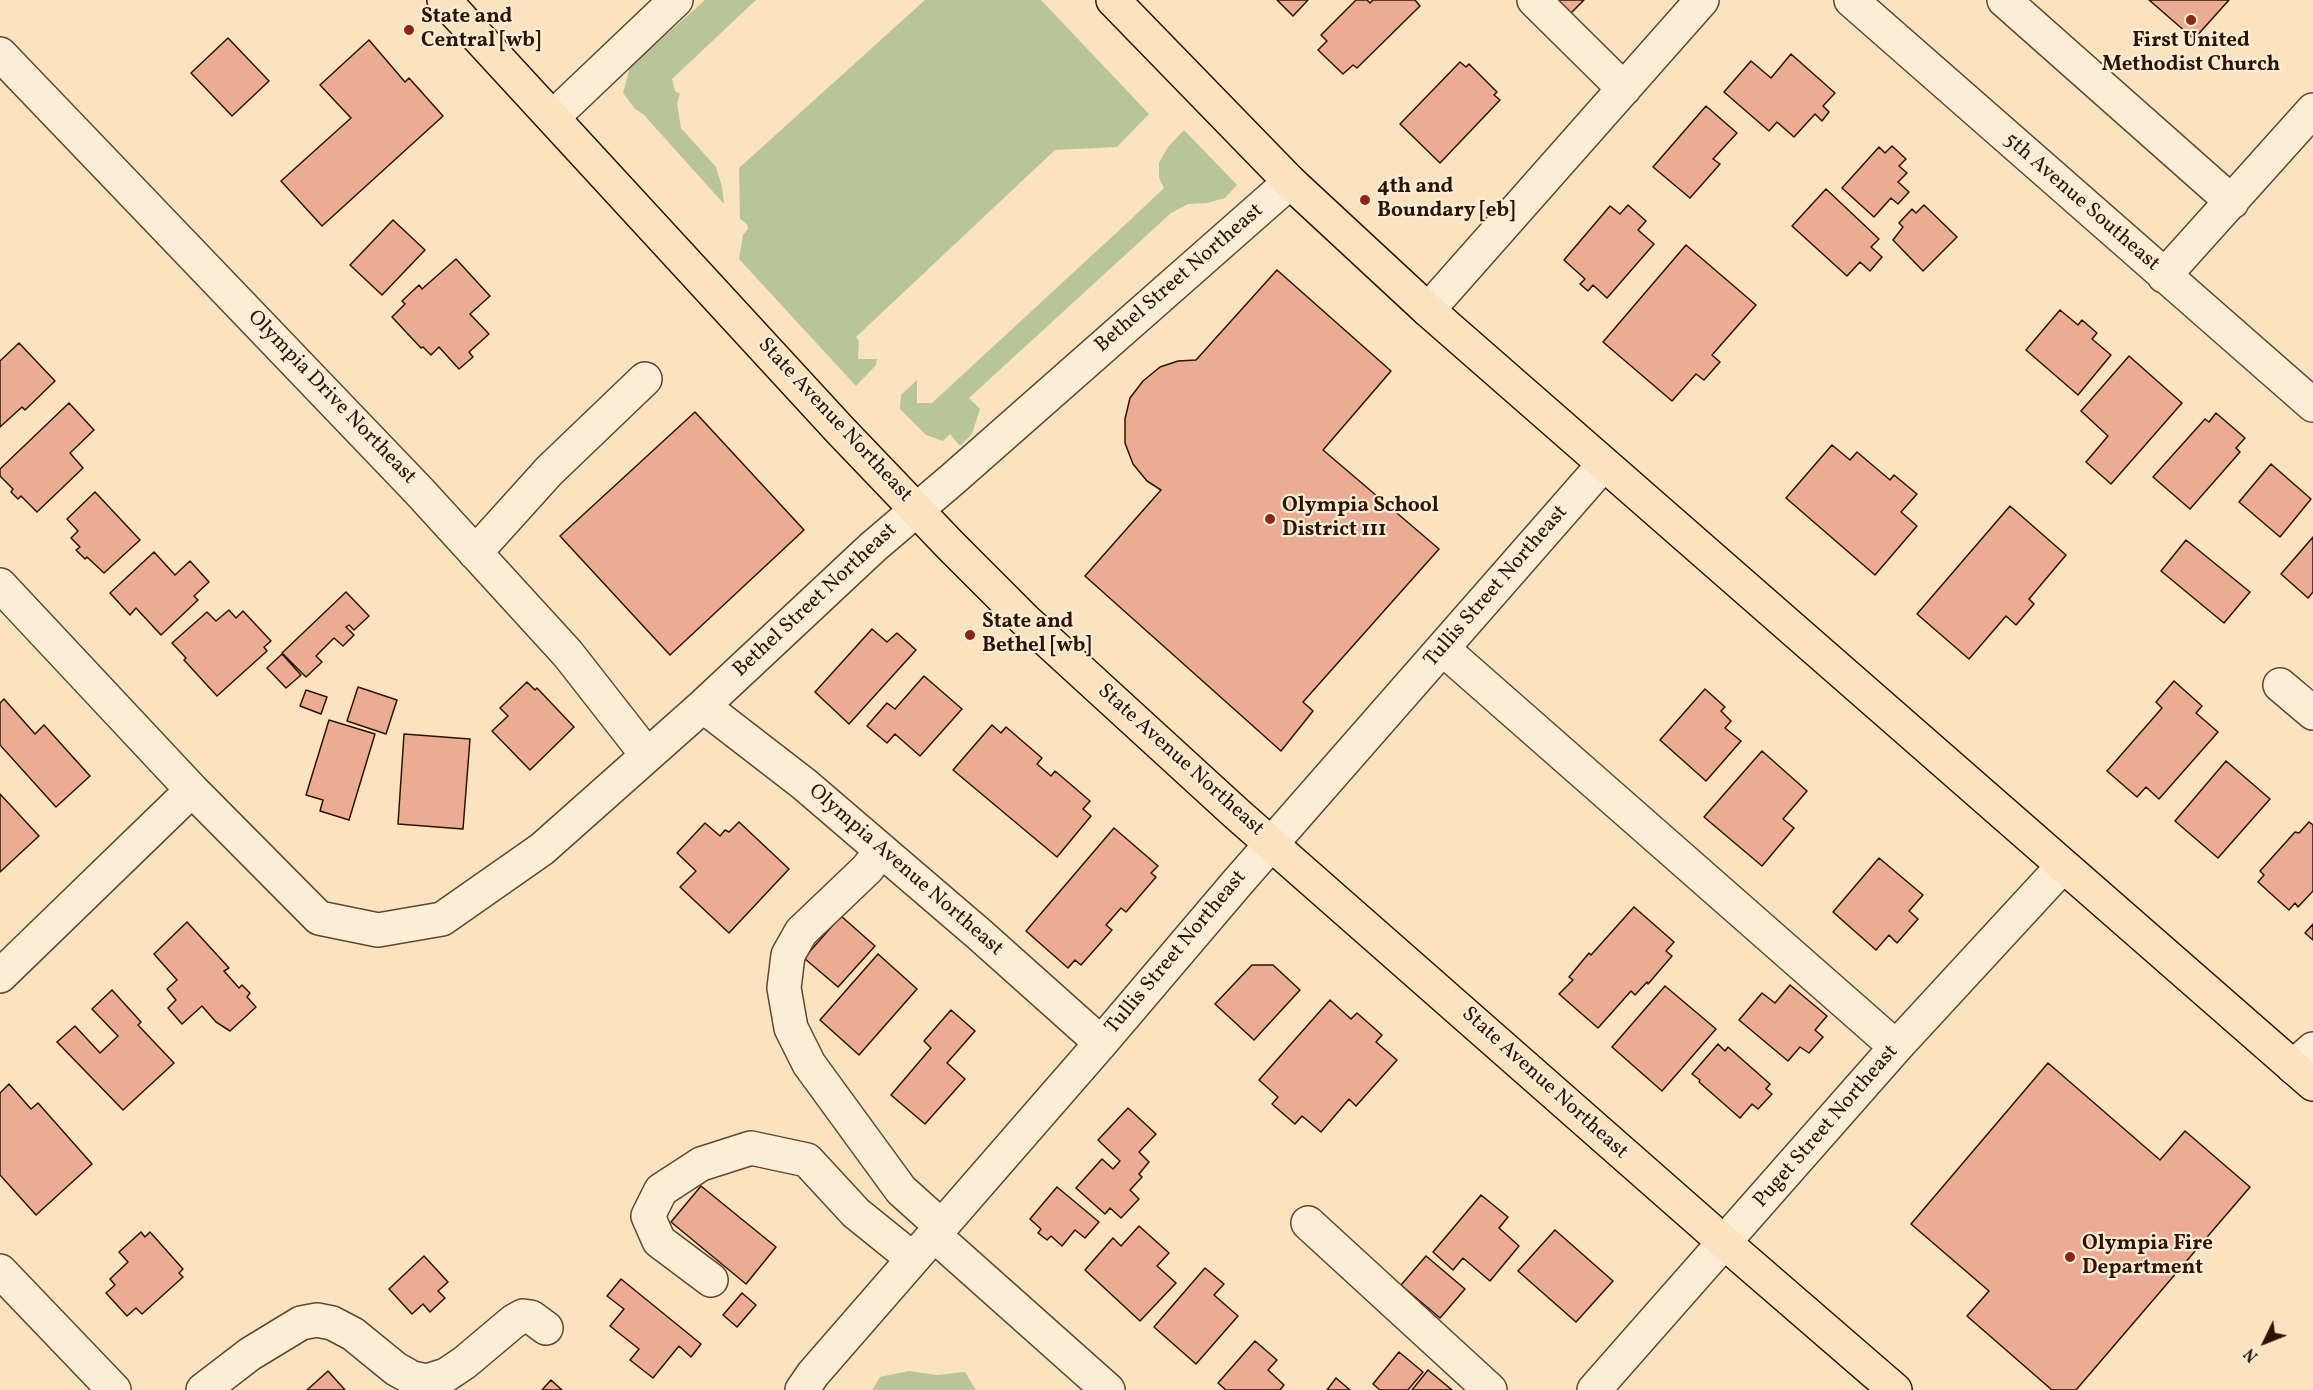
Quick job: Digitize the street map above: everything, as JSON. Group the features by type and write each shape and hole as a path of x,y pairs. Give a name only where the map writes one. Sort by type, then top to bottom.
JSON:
{"main road":[{"name":"State Avenue Northeast","path":"444,0 737,319 916,509 1025,620 1272,844 1895,1390"},
{"path":"1113,0 1290,182 1428,310 2063,866 2306,1066"}],"street":[{"path":"553,117 676,0"},
{"path":"1534,0 1624,89"},
{"path":"1428,310 1702,0"},
{"name":"5th Avenue Southeast","path":"1851,0 2313,405"},
{"path":"2004,0 2232,202"},
{"name":"Olympia Drive Northeast","path":"0,54 419,490 568,654 647,755"},
{"path":"2164,276 2313,110"},
{"name":"Bethel Street Northeast","path":"0,585 192,790 319,918 378,930 442,919 542,849 703,706 916,509 1290,182"},
{"path":"475,553 549,471 645,379"},
{"name":"Tullis Street Northeast","path":"802,1390 813,1374 929,1240 1603,465"},
{"path":"1443,649 1896,1047"},
{"path":"2280,685 2313,713"},
{"name":"Olympia Avenue Northeast","path":"703,706 804,784 979,933 1101,1043"},
{"path":"0,976 192,790"},
{"path":"881,851 867,869 801,932 788,956 784,988 791,1028 809,1064 901,1190 929,1240"},
{"name":"Puget Street Northeast","path":"1594,1390 1896,1047 2063,866"},
{"path":"711,1280 659,1241 648,1216 661,1190 701,1164 751,1148 807,1160 856,1213 929,1240 1108,1390"},
{"path":"1308,1223 1490,1390"},
{"path":"0,1270 114,1390"},
{"path":"203,1390 250,1354 301,1323 316,1320 332,1323 353,1334 396,1369 412,1378 427,1381 446,1375 464,1363 523,1316 531,1317 546,1328"}],"green space":[{"path":"705,0 756,0 672,79 675,91 680,94 677,103 681,128 716,167 724,204 643,114 635,109 623,93 630,67"},
{"path":"925,0 1041,0 1149,114 1117,147 1055,150 856,337 859,341 858,359 877,359 876,365 856,386 739,259 743,235 748,229 747,224 740,219 739,168"},
{"path":"1184,130 1237,185 1225,198 1207,203 1188,204 1171,213 969,398 980,409 972,434 960,446 950,434 943,441 926,435 900,409 901,395 917,380 917,403 932,403 1128,222 1164,188 1159,178 1159,163 1168,147"},
{"path":"909,1371 937,1375 965,1372 976,1390 872,1390 880,1377"}],"building":[{"path":"1277,0 1308,0 1293,16"},
{"path":"1356,0 1367,0 1370,3 1373,0 1415,0 1420,6 1357,68 1353,65 1343,74 1318,50 1327,41 1321,35"},
{"path":"1557,0 1584,0 1570,14"},
{"name":"First United Methodist Church","path":"2149,0 2229,0 2194,39"},
{"path":"228,38 269,81 232,116 191,73"},
{"path":"369,40 405,82 409,78 443,116 322,226 281,181 351,118 320,85"},
{"path":"1791,54 1835,93 1823,106 1829,112 1822,121 1815,114 1794,137 1777,122 1769,131 1724,92 1751,61 1771,78"},
{"path":"1460,62 1466,67 1469,64 1497,92 1494,95 1500,100 1440,163 1400,124"},
{"path":"1706,106 1737,133 1713,159 1720,164 1690,198 1653,167"},
{"path":"1892,146 1906,159 1899,166 1907,173 1898,182 1909,192 1898,204 1891,198 1874,217 1842,188 1879,147 1885,153"},
{"path":"1826,189 1879,239 1871,247 1882,257 1870,271 1860,262 1847,276 1792,226"},
{"path":"1628,205 1646,221 1638,230 1654,244 1607,298 1593,285 1588,291 1580,284 1585,279 1564,260 1610,206 1620,214"},
{"path":"1924,205 1957,237 1923,271 1893,240 1903,227 1899,223 1912,209 1916,213"},
{"path":"393,220 425,250 382,295 350,265"},
{"path":"1686,245 1756,305 1712,355 1720,362 1704,380 1696,374 1672,401 1603,342"},
{"path":"456,259 490,296 470,314 489,334 469,352 473,357 459,369 439,347 431,355 423,347 421,348 392,317 405,304 402,301 419,285 422,289"},
{"name":"Olympia School District 111","path":"1277,270 1391,371 1323,450 1439,549 1303,702 1313,711 1281,751 1085,576 1161,490 1147,481 1133,464 1125,443 1125,419 1130,398 1143,381 1160,367 1178,361 1196,360"},
{"path":"2060,310 2078,325 2082,320 2097,333 2092,339 2111,355 2078,395 2026,350"},
{"path":"19,343 55,381 25,410 22,407 0,427 0,361"},
{"path":"2129,356 2182,403 2111,484 2086,462 2108,436 2081,411"},
{"path":"69,403 94,430 70,453 83,468 37,512 21,496 18,499 11,492 13,489 0,476 0,469"},
{"path":"695,412 804,530 670,655 560,536"},
{"path":"2216,413 2245,438 2236,448 2240,452 2190,509 2153,477 2205,419 2209,422"},
{"path":"1832,445 1850,460 1857,452 1890,480 1894,475 1917,494 1901,512 1917,526 1875,575 1786,498"},
{"path":"2271,464 2311,499 2280,537 2239,502"},
{"path":"95,492 140,540 104,573 76,550 80,547 71,538 78,531 67,519"},
{"path":"2010,506 2066,555 2029,599 2034,604 2016,625 2006,616 1969,659 1917,614"},
{"path":"2313,537 2313,592 2308,598 2281,574"},
{"path":"2186,540 2250,592 2224,623 2161,571"},
{"path":"154,552 175,575 190,561 209,582 194,596 198,600 161,635 136,608 130,615 110,593"},
{"path":"346,592 369,616 354,630 349,625 346,627 354,635 343,646 334,638 316,656 322,662 306,677 282,653"},
{"path":"229,610 236,618 243,611 271,641 264,647 267,651 217,696 184,660 186,658 172,643 207,612 216,621"},
{"path":"872,629 887,642 897,633 916,650 849,724 815,692"},
{"path":"282,654 301,675 286,688 267,668"},
{"path":"924,676 962,709 920,756 895,734 887,743 867,726 887,703 895,709"},
{"path":"2174,681 2202,706 2196,713 2218,732 2159,799 2146,787 2137,797 2107,771 2162,708 2156,702"},
{"path":"527,682 535,690 537,688 574,727 530,770 492,731 508,716 500,708"},
{"path":"358,687 397,700 386,734 347,721"},
{"path":"1705,689 1725,707 1721,711 1731,721 1725,728 1741,741 1706,781 1660,740"},
{"path":"306,690 327,697 321,714 300,706"},
{"path":"4,699 35,734 44,725 90,776 56,807 0,745 0,703"},
{"path":"329,720 375,734 349,820 320,811 323,800 306,795"},
{"path":"992,725 1001,733 1006,727 1042,758 1037,764 1051,776 1055,771 1090,801 1083,809 1091,816 1057,857 953,770"},
{"path":"404,734 470,739 463,829 398,824"},
{"path":"1762,751 1807,791 1783,819 1794,828 1762,866 1704,817"},
{"path":"2226,761 2270,799 2218,858 2175,821"},
{"path":"0,794 39,836 0,872"},
{"path":"739,822 789,869 729,933 680,887 696,871 677,853 705,823 720,836 725,830 729,832"},
{"path":"2309,822 2313,825 2313,891 2298,907 2295,903 2289,910 2258,882 2264,875 2260,871 2295,832 2299,833"},
{"path":"1114,828 1158,866 1151,873 1156,877 1126,912 1121,908 1106,925 1112,930 1081,965 1075,960 1068,968 1026,931"},
{"path":"1879,858 1923,895 1909,911 1918,919 1897,943 1889,935 1876,950 1833,912"},
{"path":"1634,907 1674,942 1666,951 1672,956 1648,984 1647,982 1635,995 1631,991 1598,1028 1559,994 1573,980 1569,977 1589,953 1591,955"},
{"path":"841,916 875,946 838,987 804,958"},
{"path":"187,922 229,968 224,971 239,988 242,985 250,993 247,997 256,1007 230,1031 216,1022 202,1006 182,1024 168,1008 176,1000 167,989 177,980 154,954"},
{"path":"2313,924 2313,940 2305,933"},
{"path":"878,954 917,989 859,1055 820,1020"},
{"path":"1252,965 1273,965 1300,990 1254,1040 1215,1004"},
{"path":"1790,985 1827,1016 1815,1030 1823,1037 1809,1053 1800,1047 1788,1061 1739,1020 1762,993 1775,1003"},
{"path":"1665,986 1716,1029 1662,1091 1612,1047"},
{"path":"112,990 141,1022 138,1025 174,1063 123,1110 57,1042 75,1026 100,1053 118,1036 92,1009"},
{"path":"1330,1000 1351,1019 1357,1013 1382,1035 1376,1042 1397,1060 1356,1106 1349,1099 1321,1132 1302,1116 1295,1124 1272,1104 1278,1097 1259,1080"},
{"path":"951,1010 975,1031 947,1063 965,1079 925,1124 891,1095 931,1048 924,1041"},
{"path":"1718,1044 1725,1051 1728,1047 1770,1084 1766,1089 1772,1094 1758,1109 1752,1104 1740,1118 1692,1074"},
{"name":"Olympia Fire Department","path":"2048,1063 2160,1160 2185,1131 2250,1187 2076,1390 2052,1390 1967,1316 1989,1291 1911,1224"},
{"path":"9,1084 31,1109 38,1103 92,1164 36,1215 0,1175 0,1093"},
{"path":"1128,1108 1156,1134 1139,1152 1149,1162 1139,1174 1142,1177 1130,1190 1139,1199 1121,1218 1110,1208 1105,1214 1076,1188 1102,1159 1113,1169 1120,1161 1098,1140"},
{"path":"701,1186 776,1247 746,1284 671,1222"},
{"path":"1057,1187 1099,1222 1085,1238 1075,1230 1062,1246 1051,1236 1047,1240 1038,1233 1041,1229 1030,1219"},
{"path":"1481,1195 1508,1217 1499,1228 1519,1246 1490,1281 1463,1258 1453,1270 1433,1252"},
{"path":"1139,1226 1169,1253 1157,1266 1176,1283 1140,1321 1085,1270 1113,1238 1121,1246"},
{"path":"1555,1230 1613,1281 1576,1322 1518,1271"},
{"path":"141,1232 145,1237 150,1232 183,1269 179,1273 183,1277 142,1314 136,1308 127,1316 106,1293 115,1285 110,1279 128,1262 119,1252"},
{"path":"424,1256 448,1282 438,1291 445,1298 430,1312 423,1304 412,1314 389,1289"},
{"path":"1426,1256 1465,1289 1440,1318 1401,1285"},
{"path":"1205,1268 1224,1284 1214,1295 1238,1316 1196,1364 1154,1327"},
{"path":"621,1279 701,1344 691,1357 679,1346 653,1378 630,1360 639,1349 610,1326 624,1309 607,1296"},
{"path":"742,1293 756,1305 737,1327 723,1315"},
{"path":"1255,1341 1277,1360 1268,1370 1284,1385 1280,1390 1226,1390 1218,1383"},
{"path":"1399,1352 1423,1372 1408,1390 1380,1390 1373,1384"},
{"path":"1428,1370 1452,1390 1412,1390"},
{"path":"328,1371 345,1390 307,1390"},
{"path":"1336,1378 1350,1390 1327,1390"},
{"path":"551,1380 562,1390 542,1390"}],"place":[{"name":"First United Methodist Church","path":"2191,20"},
{"name":"State and Central [wb]","path":"409,30"},
{"name":"4th and Boundary [eb]","path":"1365,200"},
{"name":"Olympia School District 111","path":"1270,519"},
{"name":"State and Bethel [wb]","path":"970,635"},
{"name":"Olympia Fire Department","path":"2070,1257"}]}
